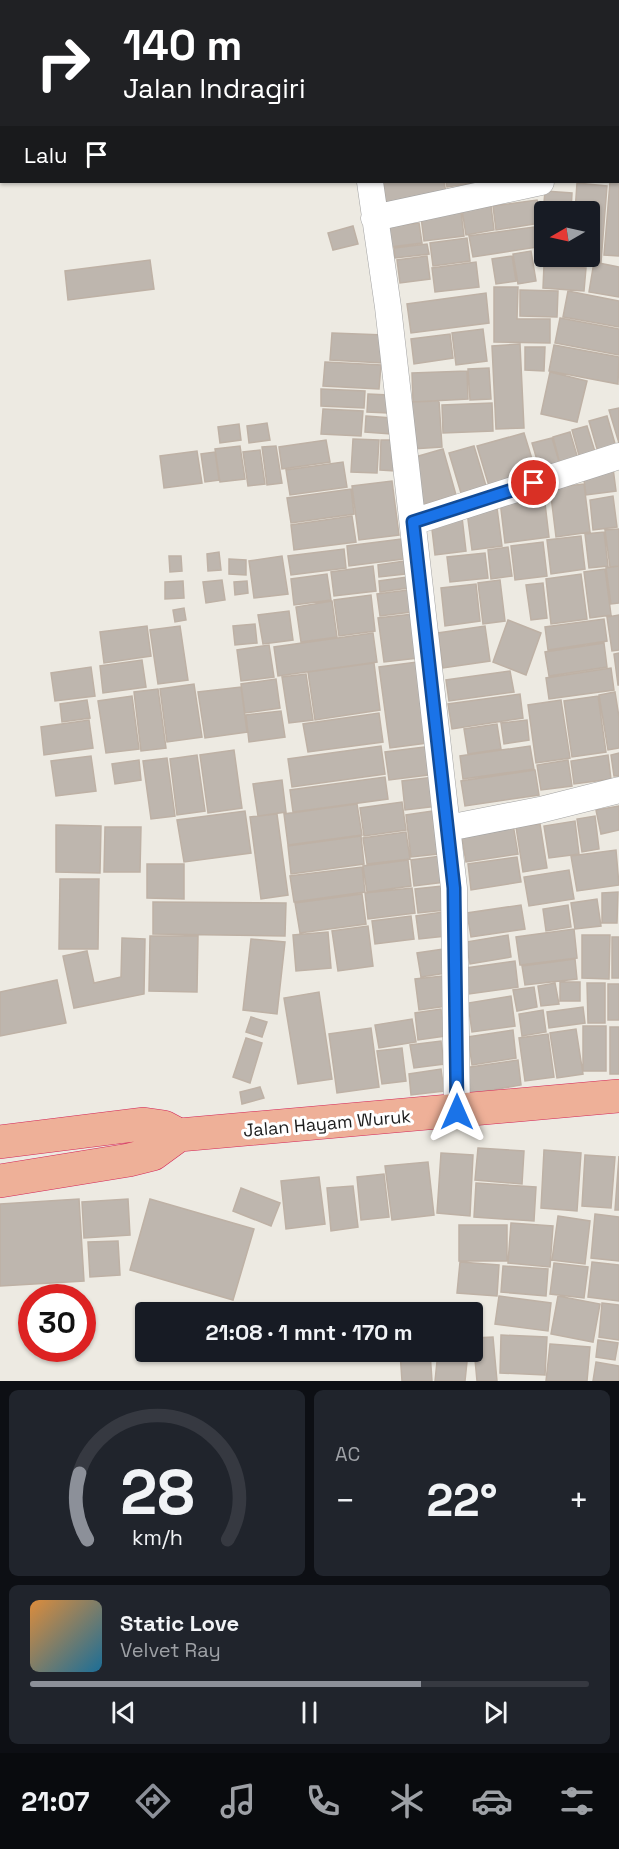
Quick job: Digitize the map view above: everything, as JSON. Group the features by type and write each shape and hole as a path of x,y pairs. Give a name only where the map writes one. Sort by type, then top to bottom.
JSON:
{"highway":[{"name":"Jalan Hayam Wuruk","path":"0,1143 143,1124 164,1127 179,1135 619,1096"},
{"path":"0,1181 153,1154 179,1135"}],"street":[{"path":"370,183 388,308 454,888 457,1112"},
{"path":"374,218 536,183"},
{"path":"413,522 619,456"},
{"path":"448,828 540,810 619,790"}],"building":[{"path":"383,183 444,183 446,193 386,203"},
{"path":"446,183 474,183 447,187"},
{"path":"577,183 607,186 601,262 600,201 576,201"},
{"path":"610,183 619,183 619,256 604,255"},
{"path":"545,191 572,193 572,201 544,201"},
{"path":"537,200 534,201 534,224 496,230 493,206"},
{"path":"491,206 494,230 466,235 462,210"},
{"path":"461,212 464,236 424,241 421,217"},
{"path":"419,223 422,243 390,247 388,227"},
{"path":"353,226 358,244 333,250 328,233"},
{"path":"534,227 534,248 473,257 469,236"},
{"path":"467,238 470,261 433,266 430,243"},
{"path":"427,244 429,254 395,258 394,248"},
{"path":"531,251 536,281 518,284 513,254"},
{"path":"427,256 430,279 400,283 397,260"},
{"path":"512,256 516,281 496,284 492,259"},
{"path":"150,260 154,289 68,300 65,271"},
{"path":"476,262 479,287 435,292 432,268"},
{"path":"600,263 619,267 619,297 589,292 593,267 600,267"},
{"path":"544,267 586,268 584,291 543,288"},
{"path":"494,287 518,287 517,319 550,319 550,343 494,342"},
{"path":"520,290 558,291 557,317 520,316"},
{"path":"568,291 619,301 619,327 563,317"},
{"path":"486,293 489,323 411,333 407,304"},
{"path":"560,318 619,329 619,355 555,343"},
{"path":"483,329 487,361 456,365 452,333"},
{"path":"332,333 384,335 383,363 330,360"},
{"path":"450,334 453,358 414,364 411,339"},
{"path":"520,344 524,428 496,429 492,346"},
{"path":"554,345 619,357 618,384 549,371"},
{"path":"525,347 545,347 544,371 525,370"},
{"path":"325,362 381,365 379,389 323,386"},
{"path":"489,368 491,399 470,400 468,369"},
{"path":"467,371 468,399 413,402 412,373"},
{"path":"550,372 587,381 577,422 541,414"},
{"path":"321,389 365,391 364,408 321,406"},
{"path":"368,394 389,395 388,413 367,412"},
{"path":"439,401 442,447 412,449 410,402"},
{"path":"492,403 493,431 443,433 442,405"},
{"path":"619,408 619,443 609,410"},
{"path":"323,409 363,411 361,436 321,434"},
{"path":"366,416 392,418 391,434 365,432"},
{"path":"607,416 616,447 598,452 589,421"},
{"path":"267,423 270,440 249,443 247,426"},
{"path":"239,424 241,440 220,443 218,427"},
{"path":"587,426 596,455 580,459 572,430"},
{"path":"570,432 578,459 560,464 553,437"},
{"path":"524,433 536,472 489,486 477,446"},
{"path":"552,438 560,465 540,470 532,443"},
{"path":"353,439 379,440 377,473 351,472"},
{"path":"326,440 330,462 282,469 279,447"},
{"path":"381,440 396,440 395,471 380,470"},
{"path":"240,446 245,479 220,482 215,449"},
{"path":"276,446 282,483 267,485 262,447"},
{"path":"474,446 486,486 461,493 449,453"},
{"path":"443,449 456,495 421,505 408,459"},
{"path":"260,450 265,484 248,486 243,452"},
{"path":"197,451 202,483 164,488 160,456"},
{"path":"215,452 219,480 205,482 201,454"},
{"path":"343,462 347,487 290,495 286,470"},
{"path":"613,468 616,491 586,495 583,472"},
{"path":"392,481 399,535 359,540 352,486"},
{"path":"584,484 590,532 556,537 550,488"},
{"path":"351,489 354,514 291,523 287,498"},
{"path":"544,495 549,537 505,543 500,501"},
{"path":"613,496 617,527 593,530 590,500"},
{"path":"497,508 502,546 472,550 467,512"},
{"path":"352,516 356,542 294,550 291,525"},
{"path":"462,517 466,551 435,555 431,521"},
{"path":"619,529 619,566 610,567 605,530"},
{"path":"604,532 608,566 589,568 585,534"},
{"path":"581,536 585,569 551,574 547,540"},
{"path":"401,539 403,559 349,566 347,546"},
{"path":"543,542 547,576 515,580 511,546"},
{"path":"508,547 512,576 491,579 488,550"},
{"path":"344,549 346,568 291,575 288,556"},
{"path":"219,552 221,570 208,571 207,554"},
{"path":"485,553 488,578 450,582 447,557"},
{"path":"169,556 181,556 182,571 170,572"},
{"path":"282,556 288,594 254,598 249,561"},
{"path":"229,559 246,560 246,575 229,574"},
{"path":"404,561 405,574 379,577 378,565"},
{"path":"373,566 376,591 334,596 331,572"},
{"path":"619,566 619,603 611,604 606,568"},
{"path":"605,569 611,615 590,618 584,572"},
{"path":"327,574 331,600 294,605 291,579"},
{"path":"581,574 587,619 551,624 546,579"},
{"path":"407,577 408,588 380,592 379,581"},
{"path":"222,580 225,600 206,603 203,582"},
{"path":"500,580 505,621 483,624 478,583"},
{"path":"183,581 184,598 165,599 165,582"},
{"path":"247,581 248,593 235,595 234,582"},
{"path":"543,583 547,618 531,620 526,585"},
{"path":"476,584 480,621 445,626 441,588"},
{"path":"408,590 411,612 380,616 377,594"},
{"path":"371,595 375,631 339,636 334,600"},
{"path":"332,601 337,637 301,642 296,607"},
{"path":"184,608 186,620 175,622 173,610"},
{"path":"289,611 293,640 263,644 258,615"},
{"path":"413,614 418,658 384,662 378,618"},
{"path":"619,615 619,650 612,651 607,617"},
{"path":"604,619 607,641 548,650 545,627"},
{"path":"508,620 541,633 526,675 493,662"},
{"path":"255,624 257,643 235,645 233,626"},
{"path":"147,626 151,656 104,663 100,632"},
{"path":"180,626 188,680 158,684 150,630"},
{"path":"485,626 490,661 443,668 438,633"},
{"path":"373,633 377,662 278,676 274,647"},
{"path":"604,643 607,667 549,676 545,652"},
{"path":"269,645 274,677 241,681 237,650"},
{"path":"619,653 619,685 618,685 614,654"},
{"path":"142,660 146,687 103,693 100,666"},
{"path":"417,662 427,743 390,748 379,667"},
{"path":"374,663 380,710 315,720 308,672"},
{"path":"91,667 95,696 55,701 51,673"},
{"path":"611,668 614,690 549,699 546,678"},
{"path":"510,671 514,692 449,701 446,680"},
{"path":"306,674 313,720 289,723 282,677"},
{"path":"276,679 280,708 245,713 241,684"},
{"path":"194,684 202,737 167,742 160,689"},
{"path":"241,687 247,732 205,738 198,692"},
{"path":"158,689 166,748 141,751 134,692"},
{"path":"615,692 619,717 619,748 608,750 599,695"},
{"path":"520,694 523,718 452,729 448,704"},
{"path":"132,696 139,749 106,753 98,701"},
{"path":"598,696 606,752 572,757 564,701"},
{"path":"87,700 90,718 62,722 60,704"},
{"path":"561,700 570,758 536,763 528,705"},
{"path":"281,711 285,737 249,742 246,715"},
{"path":"379,713 383,742 308,752 303,724"},
{"path":"89,720 93,748 44,755 41,727"},
{"path":"527,720 529,740 504,744 501,723"},
{"path":"497,724 501,749 468,754 464,729"},
{"path":"381,746 385,774 292,787 288,759"},
{"path":"432,746 436,774 389,780 385,752"},
{"path":"530,746 534,769 463,779 460,756"},
{"path":"234,750 242,808 208,813 200,755"},
{"path":"619,753 619,776 614,776 611,755"},
{"path":"197,755 205,811 177,815 170,759"},
{"path":"608,755 611,779 574,784 571,761"},
{"path":"91,756 96,791 56,796 51,761"},
{"path":"167,758 175,816 151,819 143,761"},
{"path":"139,760 141,780 115,784 112,764"},
{"path":"568,760 572,786 541,790 537,765"},
{"path":"535,770 539,795 465,806 461,781"},
{"path":"385,777 388,799 293,812 290,790"},
{"path":"434,777 438,806 405,810 402,781"},
{"path":"282,780 286,812 258,816 253,784"},
{"path":"402,802 406,830 364,836 360,808"},
{"path":"357,804 362,835 288,845 284,814"},
{"path":"619,806 619,830 601,834 596,810"},
{"path":"245,811 251,853 184,862 177,820"},
{"path":"432,811 438,854 411,857 406,815"},
{"path":"277,814 288,895 261,899 250,817"},
{"path":"595,816 599,849 582,852 577,819"},
{"path":"575,821 579,854 549,858 544,826"},
{"path":"513,824 518,854 466,862 461,833"},
{"path":"540,824 547,868 523,872 516,827"},
{"path":"56,825 101,826 100,873 56,872"},
{"path":"105,827 141,827 140,872 104,872"},
{"path":"406,832 410,859 367,864 363,838"},
{"path":"361,836 364,864 291,874 288,846"},
{"path":"616,850 619,885 577,891 571,856"},
{"path":"441,856 445,882 414,886 411,860"},
{"path":"517,857 521,882 471,890 468,864"},
{"path":"408,860 411,886 367,892 363,866"},
{"path":"147,864 184,864 184,899 147,898"},
{"path":"362,867 365,892 294,902 290,876"},
{"path":"569,870 574,899 529,906 524,877"},
{"path":"60,879 99,879 98,949 59,949"},
{"path":"442,886 445,910 418,913 415,889"},
{"path":"412,888 415,913 368,919 365,893"},
{"path":"618,892 617,923 602,923 602,893"},
{"path":"362,894 366,924 300,933 295,903"},
{"path":"597,899 601,926 575,929 571,903"},
{"path":"153,902 286,903 285,936 153,934"},
{"path":"521,905 525,929 471,937 467,913"},
{"path":"568,905 571,927 546,931 543,909"},
{"path":"443,912 446,936 419,939 416,916"},
{"path":"411,916 414,939 375,944 372,921"},
{"path":"368,926 373,966 338,971 332,931"},
{"path":"574,929 577,958 520,965 516,937"},
{"path":"328,932 331,968 296,971 293,935"},
{"path":"508,935 511,957 470,964 466,942"},
{"path":"582,935 610,935 609,979 582,978"},
{"path":"150,936 198,936 197,992 149,991"},
{"path":"612,937 619,937 619,978 612,978"},
{"path":"122,938 145,939 144,994 74,1008 63,956 87,951 94,983 121,977"},
{"path":"251,939 285,942 277,1014 243,1010"},
{"path":"443,949 446,973 421,977 417,953"},
{"path":"575,959 577,979 525,985 522,966"},
{"path":"515,961 518,987 469,994 466,968"},
{"path":"443,976 447,1006 419,1010 415,979"},
{"path":"57,980 66,1023 0,1036 0,992"},
{"path":"560,982 580,982 580,1001 560,1001"},
{"path":"555,983 559,1004 541,1006 538,986"},
{"path":"587,983 605,983 605,1023 588,1023"},
{"path":"608,984 619,984 619,1020 608,1020"},
{"path":"534,987 537,1007 517,1011 513,990"},
{"path":"319,992 332,1079 298,1084 284,998"},
{"path":"511,996 515,1026 472,1032 468,1003"},
{"path":"583,1007 585,1023 549,1028 547,1012"},
{"path":"441,1009 445,1036 418,1040 415,1013"},
{"path":"543,1010 546,1032 522,1036 519,1014"},
{"path":"251,1017 267,1022 262,1037 246,1032"},
{"path":"412,1019 416,1042 379,1048 375,1025"},
{"path":"583,1026 606,1026 606,1071 583,1071"},
{"path":"610,1027 619,1027 619,1074 610,1074"},
{"path":"371,1028 379,1087 337,1093 329,1034"},
{"path":"576,1029 583,1074 557,1078 550,1033"},
{"path":"513,1030 516,1058 472,1065 468,1037"},
{"path":"548,1034 554,1077 525,1081 519,1038"},
{"path":"246,1038 262,1043 250,1083 233,1077"},
{"path":"441,1041 444,1064 414,1068 410,1045"},
{"path":"402,1048 406,1081 382,1084 377,1051"},
{"path":"518,1060 521,1085 468,1094 464,1068"},
{"path":"441,1069 444,1091 411,1095 409,1074"},
{"path":"260,1087 264,1098 242,1104 240,1092"},
{"path":"478,1148 524,1151 522,1184 475,1180"},
{"path":"544,1150 581,1153 577,1211 541,1208"},
{"path":"441,1153 473,1155 470,1216 437,1213"},
{"path":"585,1155 615,1157 611,1208 582,1206"},
{"path":"619,1156 619,1210 615,1210"},
{"path":"428,1162 434,1215 392,1220 385,1166"},
{"path":"384,1174 389,1217 361,1220 357,1177"},
{"path":"319,1177 325,1224 286,1229 281,1181"},
{"path":"476,1183 536,1187 534,1221 474,1217"},
{"path":"353,1186 358,1227 331,1231 327,1188"},
{"path":"241,1188 280,1203 271,1226 233,1211"},
{"path":"79,1199 84,1281 0,1286 0,1204"},
{"path":"128,1199 130,1235 84,1238 82,1202"},
{"path":"150,1199 254,1229 233,1300 130,1270"},
{"path":"595,1214 619,1217 619,1261 591,1258"},
{"path":"558,1216 590,1221 585,1264 552,1260"},
{"path":"511,1223 553,1226 550,1267 508,1263"},
{"path":"459,1225 507,1225 507,1261 459,1261"},
{"path":"118,1241 120,1275 90,1277 88,1242"},
{"path":"460,1262 499,1265 497,1296 457,1293"},
{"path":"592,1262 619,1265 619,1301 588,1297"},
{"path":"554,1263 588,1267 584,1298 550,1294"},
{"path":"503,1266 548,1269 546,1296 501,1292"},
{"path":"499,1296 551,1303 548,1331 495,1324"},
{"path":"558,1296 600,1304 593,1342 551,1334"},
{"path":"602,1303 619,1305 619,1340 599,1337"},
{"path":"501,1335 547,1337 545,1375 500,1373"},
{"path":"493,1337 497,1381 477,1381 475,1362 483,1362 483,1338"},
{"path":"598,1340 618,1343 615,1360 596,1357"},
{"path":"550,1344 590,1347 587,1381 546,1381"},
{"path":"401,1362 431,1362 432,1381 402,1381"},
{"path":"437,1362 467,1362 465,1381 435,1381"},
{"path":"596,1362 619,1366 619,1381 593,1381"}],"route":[{"path":"457,1112 454,888 413,522 534,483"}]}
